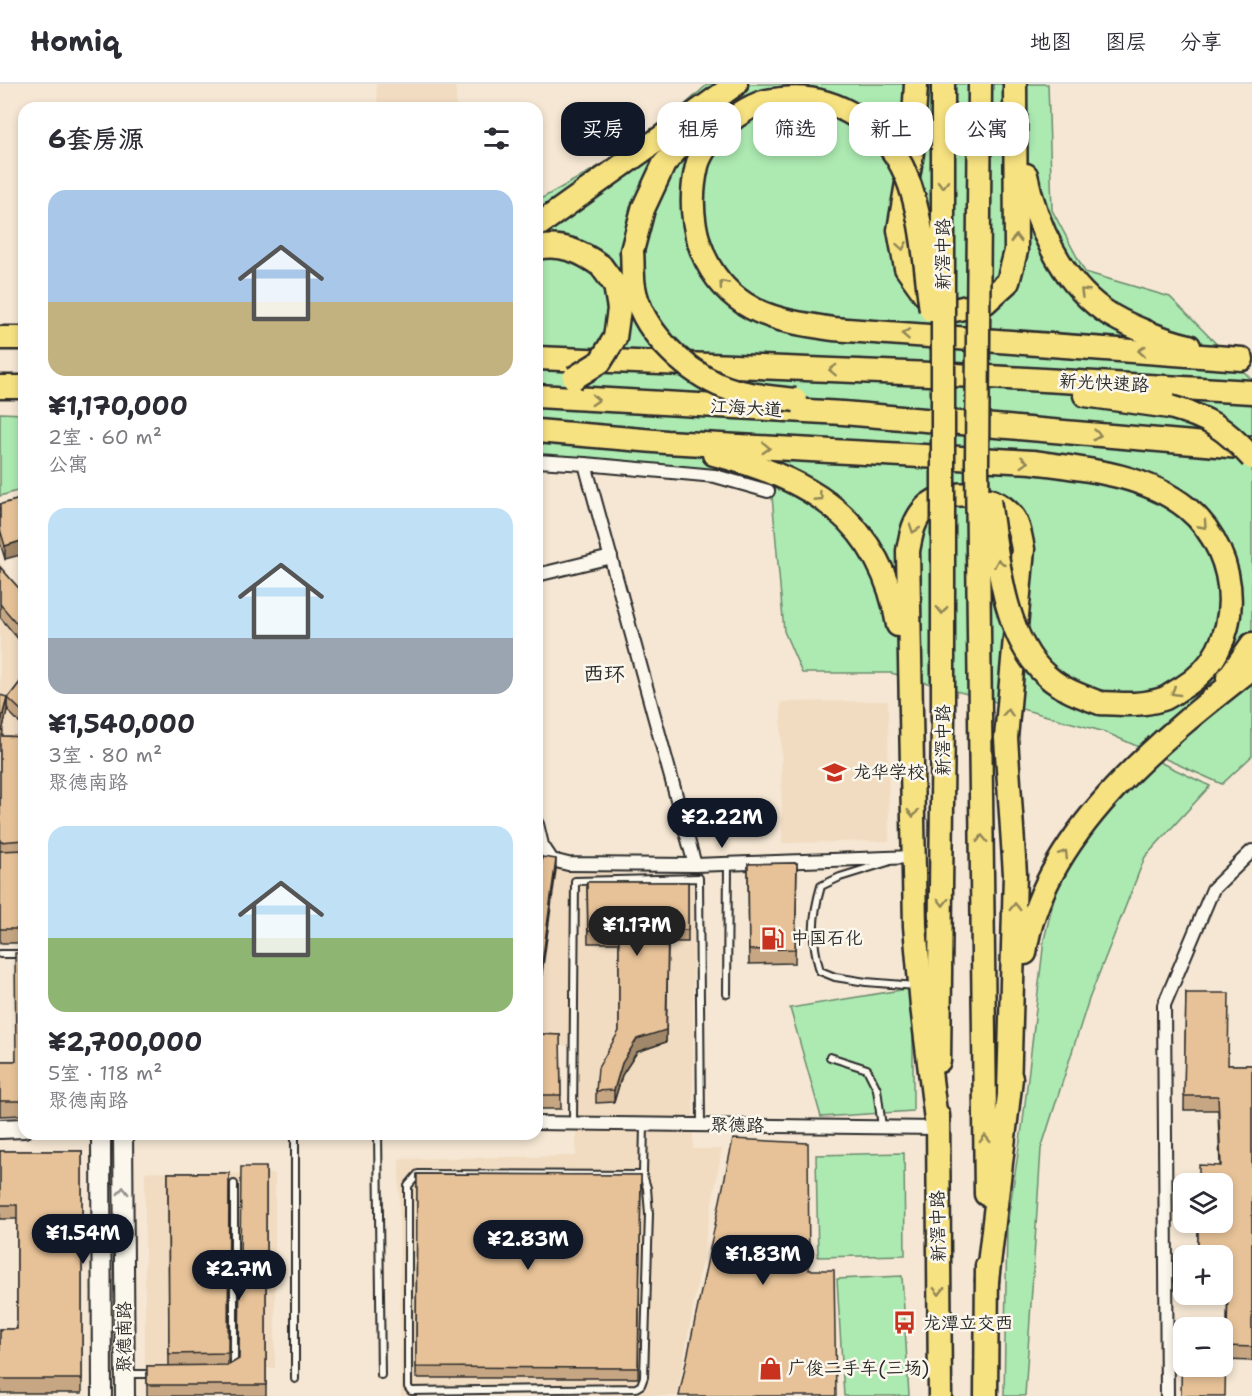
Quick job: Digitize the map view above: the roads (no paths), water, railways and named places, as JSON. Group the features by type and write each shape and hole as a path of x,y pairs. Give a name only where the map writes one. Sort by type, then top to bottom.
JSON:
{"highway":[{"path":"916,84 912,153 899,230 906,268 926,296 954,310 985,303 1008,282 1016,251 1017,156"},
{"name":"新滘中路","path":"940,1396 937,1128 942,944 943,84"},
{"name":"新滘中路","path":"980,84 977,413 987,1281 986,1396"},
{"path":"1015,84 1016,102"},
{"path":"543,222 733,87"},
{"path":"733,87 664,164 643,209 632,251 634,289 644,313 662,342 689,367 720,386 795,400 955,423 1252,448"},
{"path":"942,396 918,222 906,176 892,148 873,128 854,115 834,104 816,99 793,98 762,102 732,117 712,137 698,164 693,200 695,234 707,264 724,288 746,305 782,320 833,329 1247,359"},
{"path":"1022,156 1031,201 1049,243 1075,283 1104,311 1171,342 1247,359"},
{"path":"543,248 564,247 583,253 601,266 615,285 619,309 615,338 600,362 574,378 543,386"},
{"path":"0,338 18,338"},
{"path":"543,358 955,375 1170,407 1210,420 1228,432 1252,458"},
{"name":"新光快速路","path":"955,375 1252,392"},
{"path":"0,387 18,387"},
{"name":"江海大道","path":"543,396 955,423"},
{"path":"543,432 666,442 1032,462 1083,469 1128,479 1166,495 1187,508 1208,529 1222,556 1230,587 1229,618 1222,643 1209,665 1191,682 1164,698 1132,705 1100,703 1071,692 1047,676 1029,656 1016,626 1000,569 977,413"},
{"path":"666,442 741,461 804,487 832,506 854,525 888,578 894,600 906,681 913,755"},
{"path":"937,1128 907,858 913,755 908,551 913,526 926,507 943,497 963,494 985,498 1002,507 1016,520 1023,549 1006,738 1015,874 1009,1092"},
{"path":"1213,698 1252,644"},
{"path":"987,1281 1029,928 1053,871 1085,821 1125,777 1213,698 1252,668"}],"street":[{"path":"543,461 715,477 768,491"},
{"path":"585,464 695,865"},
{"path":"543,574 611,557"},
{"path":"543,846 552,860 568,864 695,865 907,858"},
{"path":"1167,1396 1164,1005 1213,889 1252,851"},
{"name":"聚德路","path":"543,1123 937,1128"},
{"path":"0,1129 18,1128"},
{"name":"聚德南路","path":"101,1140 102,1396"},
{"name":"聚德南路","path":"123,1140 125,1396"}],"lane":[{"path":"907,858 840,877 821,886 813,913 812,945 820,971 835,977 920,987"},
{"path":"727,994 728,863"},
{"path":"573,1123 575,881 699,878 701,1124"},
{"path":"0,954 18,954"},
{"path":"830,1057 867,1069 877,1089 882,1127"},
{"path":"643,1174 451,1173 418,1174 412,1177 408,1186 408,1387 410,1393 636,1388 641,1385 644,1377 649,1214 647,1188 643,1174 644,1124"},
{"path":"295,1140 295,1379"},
{"path":"378,1140 381,1375"},
{"path":"229,1373 234,1370 234,1184"},
{"path":"125,1374 159,1374"}],"place":[{"name":"龙华学校","path":"835,772"},
{"name":"中国石化","path":"773,938"},
{"name":"龙潭立交西","path":"905,1323"},
{"name":"广俊二手车(三场)","path":"770,1368"}],"district":[{"name":"西环","path":"604,674"}]}
